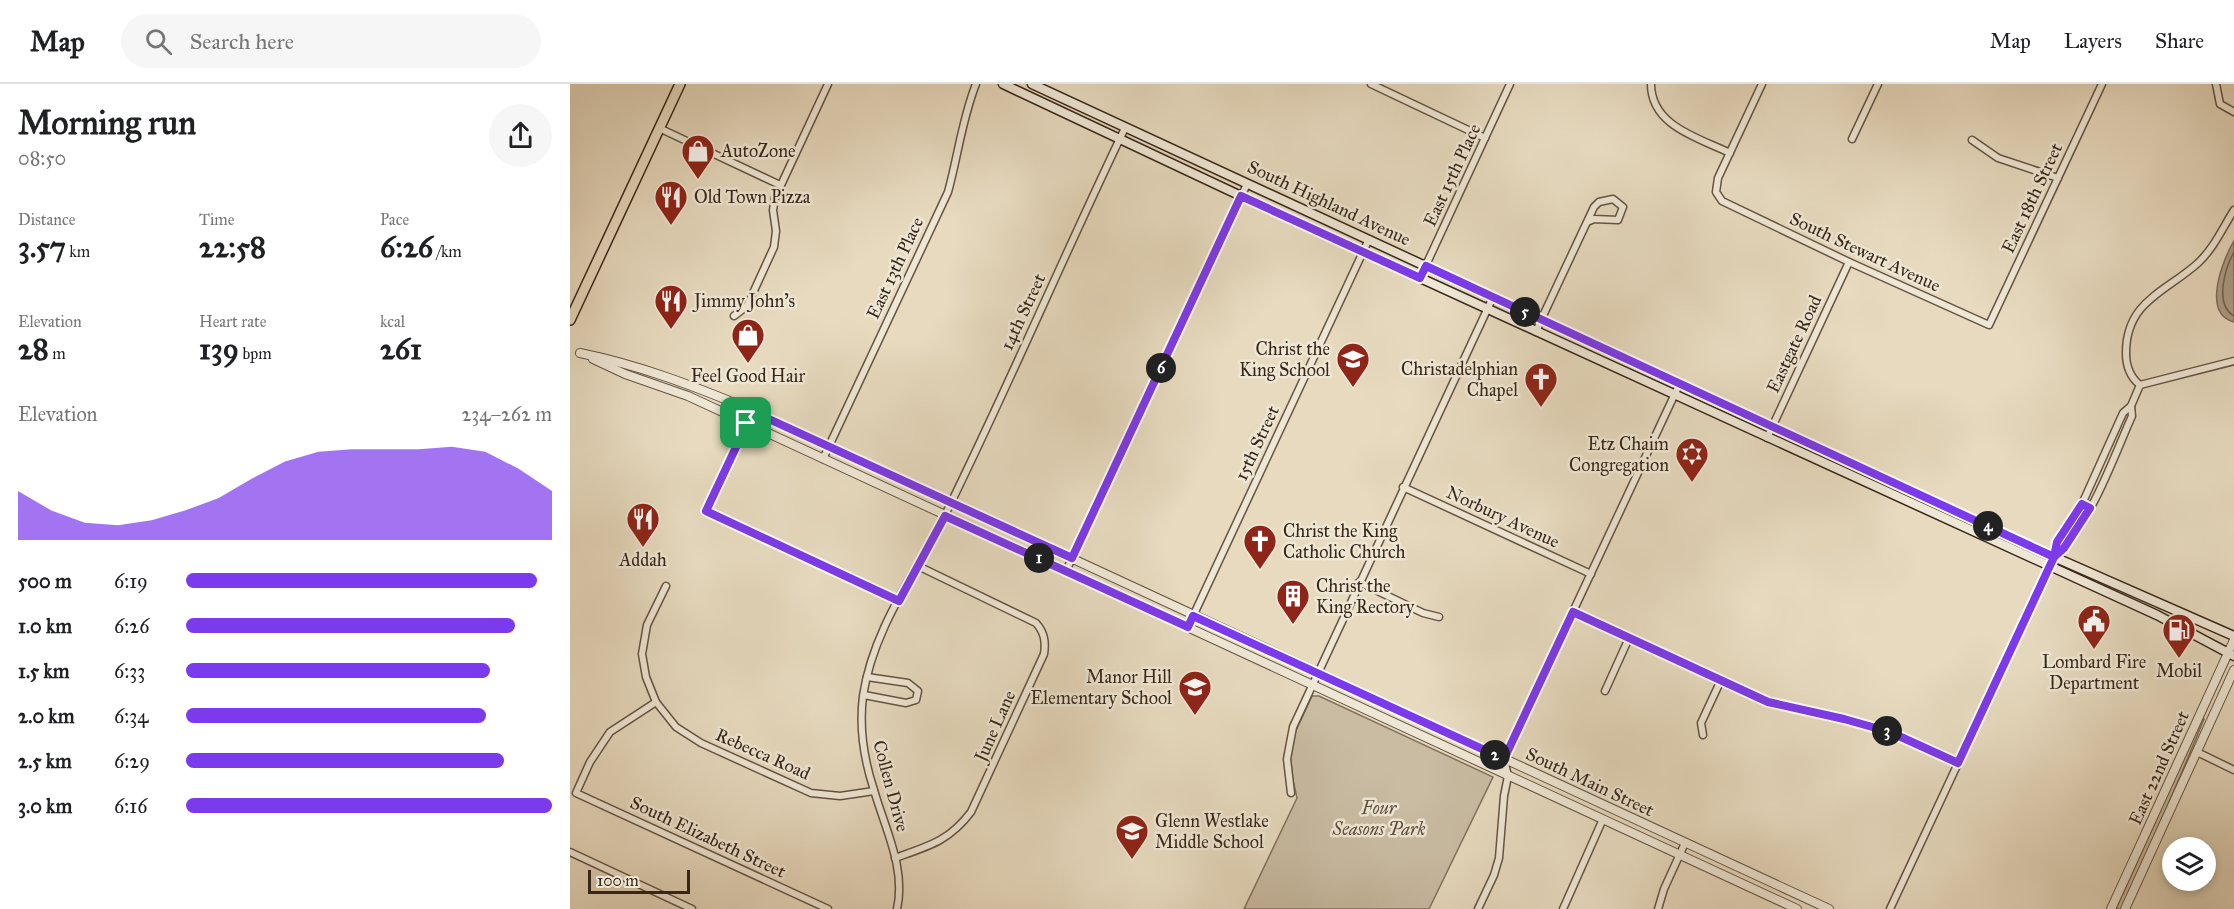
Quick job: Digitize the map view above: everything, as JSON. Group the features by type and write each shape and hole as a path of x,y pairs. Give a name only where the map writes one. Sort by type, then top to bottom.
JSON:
{"main road":[{"path":"570,320 680,84"},
{"name":"South Highland Avenue","path":"1003,84 1536,332 2157,615 2231,655"},
{"name":"South Highland Avenue","path":"1032,84 2234,638"}],"street":[{"path":"734,316 747,306 774,247 775,198 828,84"},
{"name":"East 13th Place","path":"823,459 948,192 964,118 976,84"},
{"path":"1371,84 1485,138"},
{"name":"East 15th Place","path":"1420,278 1510,84"},
{"path":"1651,84 1652,95 1659,112 1669,123 1730,153 1762,84"},
{"path":"1852,139 1878,84"},
{"name":"East 18th Street","path":"1989,325 2102,84"},
{"path":"2216,84 2220,104 2234,112"},
{"path":"659,128 780,185"},
{"name":"14th Street","path":"948,509 1125,128"},
{"path":"1972,140 1998,158 2058,178"},
{"name":"South Stewart Avenue","path":"1730,153 1715,186 1718,198 1729,206 1989,325"},
{"path":"1066,571 1247,184"},
{"path":"1536,332 1541,320 1594,207 1599,202 1613,199 1623,207 1618,220 1594,219 1587,222"},
{"path":"2140,385 2132,378 2126,357 2128,334 2132,323 2152,296 2198,263 2222,234 2234,210"},
{"name":"15th Street","path":"1188,627 1369,239"},
{"name":"Eastgate Road","path":"1767,438 1849,262"},
{"path":"1291,793 1287,767 1288,743 1293,727 1402,487 1492,297"},
{"name":"South Main Street","path":"1794,908 1603,819 1506,768 1317,672 1072,558 948,509 823,459 688,396 625,374 577,351 668,376 749,410 829,446 948,509 1066,571 1312,685 1506,768 1685,843 1829,909"},
{"path":"2140,385 2234,361"},
{"path":"1478,909 1497,867 1506,768 1573,612 1680,383"},
{"path":"1890,909 2050,567 2057,542 2082,504 2123,413 2131,406 2140,385"},
{"path":"2054,557 2064,548 2090,508 2132,416 2131,406"},
{"path":"749,410 738,443 706,511 899,601"},
{"path":"2097,472 2105,475"},
{"name":"Norbury Avenue","path":"1402,487 1591,574"},
{"path":"2082,504 2090,508"},
{"name":"Collen Drive","path":"897,909 900,892 895,858 866,762 862,734 864,695 874,649 948,509"},
{"name":"June Lane","path":"895,858 939,842 957,829 971,812 1044,654 1046,645 1044,635 1036,623 918,566"},
{"path":"1359,582 1423,613 1439,617"},
{"name":"Rebecca Road","path":"666,586 648,625 642,654 646,677 656,702 670,721 689,736 803,790 830,796 874,791"},
{"path":"1573,612 1768,702 1890,732 1958,763"},
{"path":"1605,692 1629,638"},
{"name":"East 22nd Street","path":"2111,909 2231,655 2234,638"},
{"name":"East 22nd Street","path":"2126,909 2234,670"},
{"path":"864,695 906,703 916,700 918,695 918,691 912,685 867,677"},
{"path":"1703,735 1701,723 1721,680"},
{"name":"South Elizabeth Street","path":"656,702 610,732 590,762 576,793 828,909"},
{"path":"2197,752 2234,770"},
{"path":"1563,909 1603,819"},
{"path":"1658,909 1685,843"},
{"path":"570,852 692,909"}],"green space":[{"name":"Four Seasons Park","path":"1312,696 1319,696 1493,777 1429,909 1244,909 1297,798 1290,751 1294,735"},
{"path":"2202,718 2204,719 2143,862 2121,909 2116,909"}],"water":[{"path":"2234,241 2234,322 2224,317 2217,298 2220,272"}],"place":[{"name":"AutoZone","path":"698,180"},
{"name":"Old Town Pizza","path":"671,226"},
{"name":"Jimmy John's","path":"671,330"},
{"name":"Feel Good Hair","path":"748,364"},
{"name":"Christ the King School","path":"1353,388"},
{"name":"Christadelphian Chapel","path":"1541,408"},
{"name":"Etz Chaim Congregation","path":"1692,483"},
{"name":"Addah","path":"643,548"},
{"name":"Christ the King Catholic Church","path":"1260,570"},
{"name":"Christ the King Rectory","path":"1293,625"},
{"name":"Lombard Fire Department","path":"2094,650"},
{"name":"Mobil","path":"2179,659"},
{"name":"Manor Hill Elementary School","path":"1195,716"},
{"name":"Glenn Westlake Middle School","path":"1132,860"}],"route":[{"path":"746,423 706,511 899,601 945,516 1188,627 1193,616 1504,759 1573,612 1768,702 1890,732 1958,763 2054,557 2064,548 2090,508 2082,504 2057,542 2054,557 1426,266 1420,278 1241,196 1072,558 749,410 746,423"}]}
